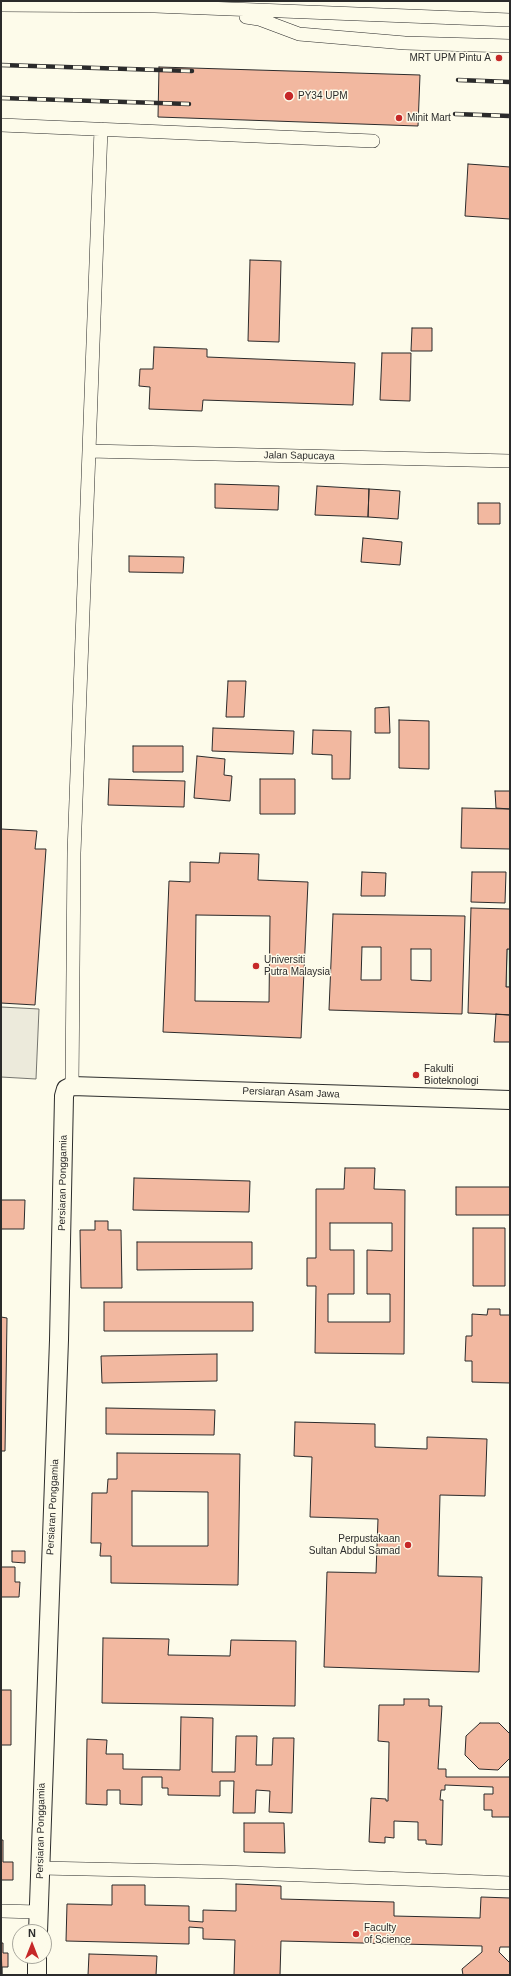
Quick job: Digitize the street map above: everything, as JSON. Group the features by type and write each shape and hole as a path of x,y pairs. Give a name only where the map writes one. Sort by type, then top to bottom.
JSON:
{"street":[{"path":"155,6 175,1"},
{"path":"1,5 116,4 201,9 510,20"},
{"path":"201,9 259,19 299,34 405,43 510,46"},
{"path":"1,125 374,141"},
{"path":"72,1086 74,853 101,129"},
{"name":"Jalan Sapucaya","path":"88,451 510,461"},
{"name":"Persiaran Asam Jawa","path":"72,1086 510,1100"},
{"name":"Persiaran Ponggamia","path":"38,1924 60,1301 64,1096 66,1089 72,1086"},
{"path":"41,1868 223,1872 510,1883"},
{"path":"1,1911 38,1912"},
{"path":"37,1964 37,1975"}],"green space":[{"path":"507,949 510,949 510,987 506,987"}],"shaded area":[{"path":"1,1007 39,1009 36,1079 1,1077"}],"building":[{"name":"PY34 UPM","path":"159,67 420,75 418,126 158,117"},
{"path":"468,164 510,167 510,219 465,216"},
{"path":"250,260 281,261 279,342 248,341"},
{"path":"412,328 432,328 432,351 411,351"},
{"path":"154,347 207,349 207,357 355,363 353,405 203,400 202,411 149,409 150,387 139,386 140,369 153,369"},
{"path":"382,353 411,353 410,401 380,400"},
{"path":"215,484 279,486 278,510 215,508"},
{"path":"317,486 369,489 368,517 315,515"},
{"path":"369,489 400,491 398,519 368,517"},
{"path":"478,503 500,503 500,524 478,524"},
{"path":"363,538 402,542 400,565 361,562"},
{"path":"129,556 184,557 183,573 129,572"},
{"path":"228,681 246,681 244,717 226,717"},
{"path":"389,707 390,733 375,733 375,708"},
{"path":"399,720 429,721 429,769 399,768"},
{"path":"213,728 294,731 293,754 212,751"},
{"path":"313,730 351,731 350,779 332,779 332,755 312,754"},
{"path":"133,746 183,746 183,772 133,772"},
{"path":"197,756 225,759 224,775 232,776 230,801 194,798"},
{"path":"109,779 185,781 184,807 108,805"},
{"path":"260,779 295,779 295,814 260,814"},
{"path":"495,791 510,791 510,809 496,808"},
{"path":"462,808 510,809 510,849 461,848"},
{"path":"1,829 37,831 35,849 46,849 35,1005 1,1003"},
{"path":"220,853 259,854 258,880 308,882 301,1038 163,1032 169,881 190,882 190,862 219,863","holes":["196,915 270,916 269,1002 195,1001"]},
{"path":"362,872 386,873 385,896 361,896"},
{"path":"472,872 506,872 505,903 471,902"},
{"path":"471,908 510,909 510,949 507,949 506,987 510,987 510,1015 468,1013"},
{"path":"333,914 465,916 462,1014 329,1010","holes":["362,947 381,947 381,980 361,980","411,949 431,949 431,981 411,980"]},
{"path":"496,1014 510,1015 510,1042 494,1042"},
{"path":"345,1168 375,1168 374,1189 405,1190 404,1354 315,1353 316,1286 307,1286 307,1258 316,1258 316,1189 344,1189","holes":["330,1223 392,1223 392,1251 367,1250 367,1294 390,1294 390,1322 328,1322 328,1294 354,1294 354,1250 330,1250"]},
{"path":"134,1178 250,1181 249,1212 133,1210"},
{"path":"456,1187 510,1187 510,1215 456,1215"},
{"path":"1,1200 25,1200 24,1229 1,1229"},
{"path":"95,1221 108,1221 108,1230 121,1230 122,1288 81,1288 80,1230 95,1230"},
{"path":"473,1228 505,1228 505,1286 473,1286"},
{"path":"137,1242 252,1242 252,1269 137,1270"},
{"path":"104,1302 253,1302 253,1331 104,1331"},
{"path":"488,1309 500,1309 500,1315 510,1315 510,1383 472,1382 472,1361 465,1361 466,1336 472,1336 472,1314 487,1315"},
{"path":"1,1317 7,1318 5,1451 1,1451"},
{"path":"217,1354 217,1381 102,1383 101,1356"},
{"path":"106,1408 215,1410 214,1435 106,1434"},
{"name":"Perpustakaan Sultan Abdul Samad","path":"295,1422 375,1424 375,1447 427,1449 427,1437 487,1439 485,1496 440,1495 438,1576 482,1577 479,1672 324,1667 327,1572 376,1573 378,1519 310,1517 312,1457 294,1456"},
{"path":"117,1453 240,1454 238,1585 111,1583 111,1556 100,1556 101,1543 91,1543 92,1493 107,1493 108,1479 117,1479","holes":["132,1491 208,1492 208,1546 132,1546"]},
{"path":"12,1551 25,1551 25,1563 12,1562"},
{"path":"1,1567 15,1567 15,1582 20,1582 19,1597 1,1597"},
{"path":"103,1638 169,1639 168,1655 230,1656 231,1640 296,1641 295,1706 102,1703"},
{"path":"1,1690 11,1690 11,1745 1,1745"},
{"path":"404,1699 429,1699 429,1706 442,1706 438,1769 446,1769 446,1777 510,1777 510,1817 492,1817 492,1810 484,1810 484,1794 493,1794 493,1787 445,1785 445,1790 441,1790 440,1800 443,1800 442,1845 426,1844 426,1840 418,1840 418,1822 394,1821 394,1838 385,1837 385,1843 369,1842 371,1798 386,1799 386,1801 388,1801 389,1742 378,1741 379,1705 404,1705"},
{"path":"181,1717 213,1718 212,1772 235,1772 236,1736 257,1736 256,1765 272,1765 273,1738 294,1738 292,1813 269,1812 270,1791 256,1790 255,1813 233,1813 234,1781 220,1781 220,1796 168,1795 168,1788 162,1788 162,1777 142,1777 142,1805 120,1804 120,1790 107,1790 107,1805 86,1804 87,1739 107,1740 106,1754 123,1754 123,1769 180,1770"},
{"path":"480,1723 499,1723 510,1734 510,1758 498,1770 479,1769 465,1755 466,1736"},
{"path":"244,1823 284,1823 285,1853 244,1852"},
{"path":"1,1840 3,1840 3,1862 13,1862 13,1880 1,1880"},
{"name":"Faculty of Science","path":"236,1884 281,1886 281,1899 394,1902 394,1916 480,1918 481,1897 510,1898 510,1947 500,1947 499,1952 510,1963 510,1975 463,1975 462,1969 482,1952 482,1946 281,1941 280,1975 234,1975 235,1940 203,1939 203,1928 189,1927 189,1944 66,1941 67,1904 112,1905 112,1885 145,1885 145,1905 189,1906 189,1921 203,1922 203,1910 236,1911"},
{"path":"1,1943 3,1943 3,1953 8,1953 8,1967 2,1967 2,1975"},
{"path":"89,1954 157,1956 156,1975 88,1975"}],"railway":[{"path":"1,65 192,71"},
{"path":"458,80 510,82"},
{"path":"1,98 189,104"},
{"path":"455,114 510,116"}],"place":[{"name":"MRT UPM Pintu A","path":"499,58"},
{"name":"PY34 UPM","path":"289,96"},
{"name":"Minit Mart","path":"399,118"},
{"name":"Universiti Putra Malaysia","path":"256,966"},
{"name":"Fakulti Bioteknologi","path":"416,1075"},
{"name":"Perpustakaan Sultan Abdul Samad","path":"408,1545"},
{"name":"Faculty of Science","path":"356,1934"}]}
